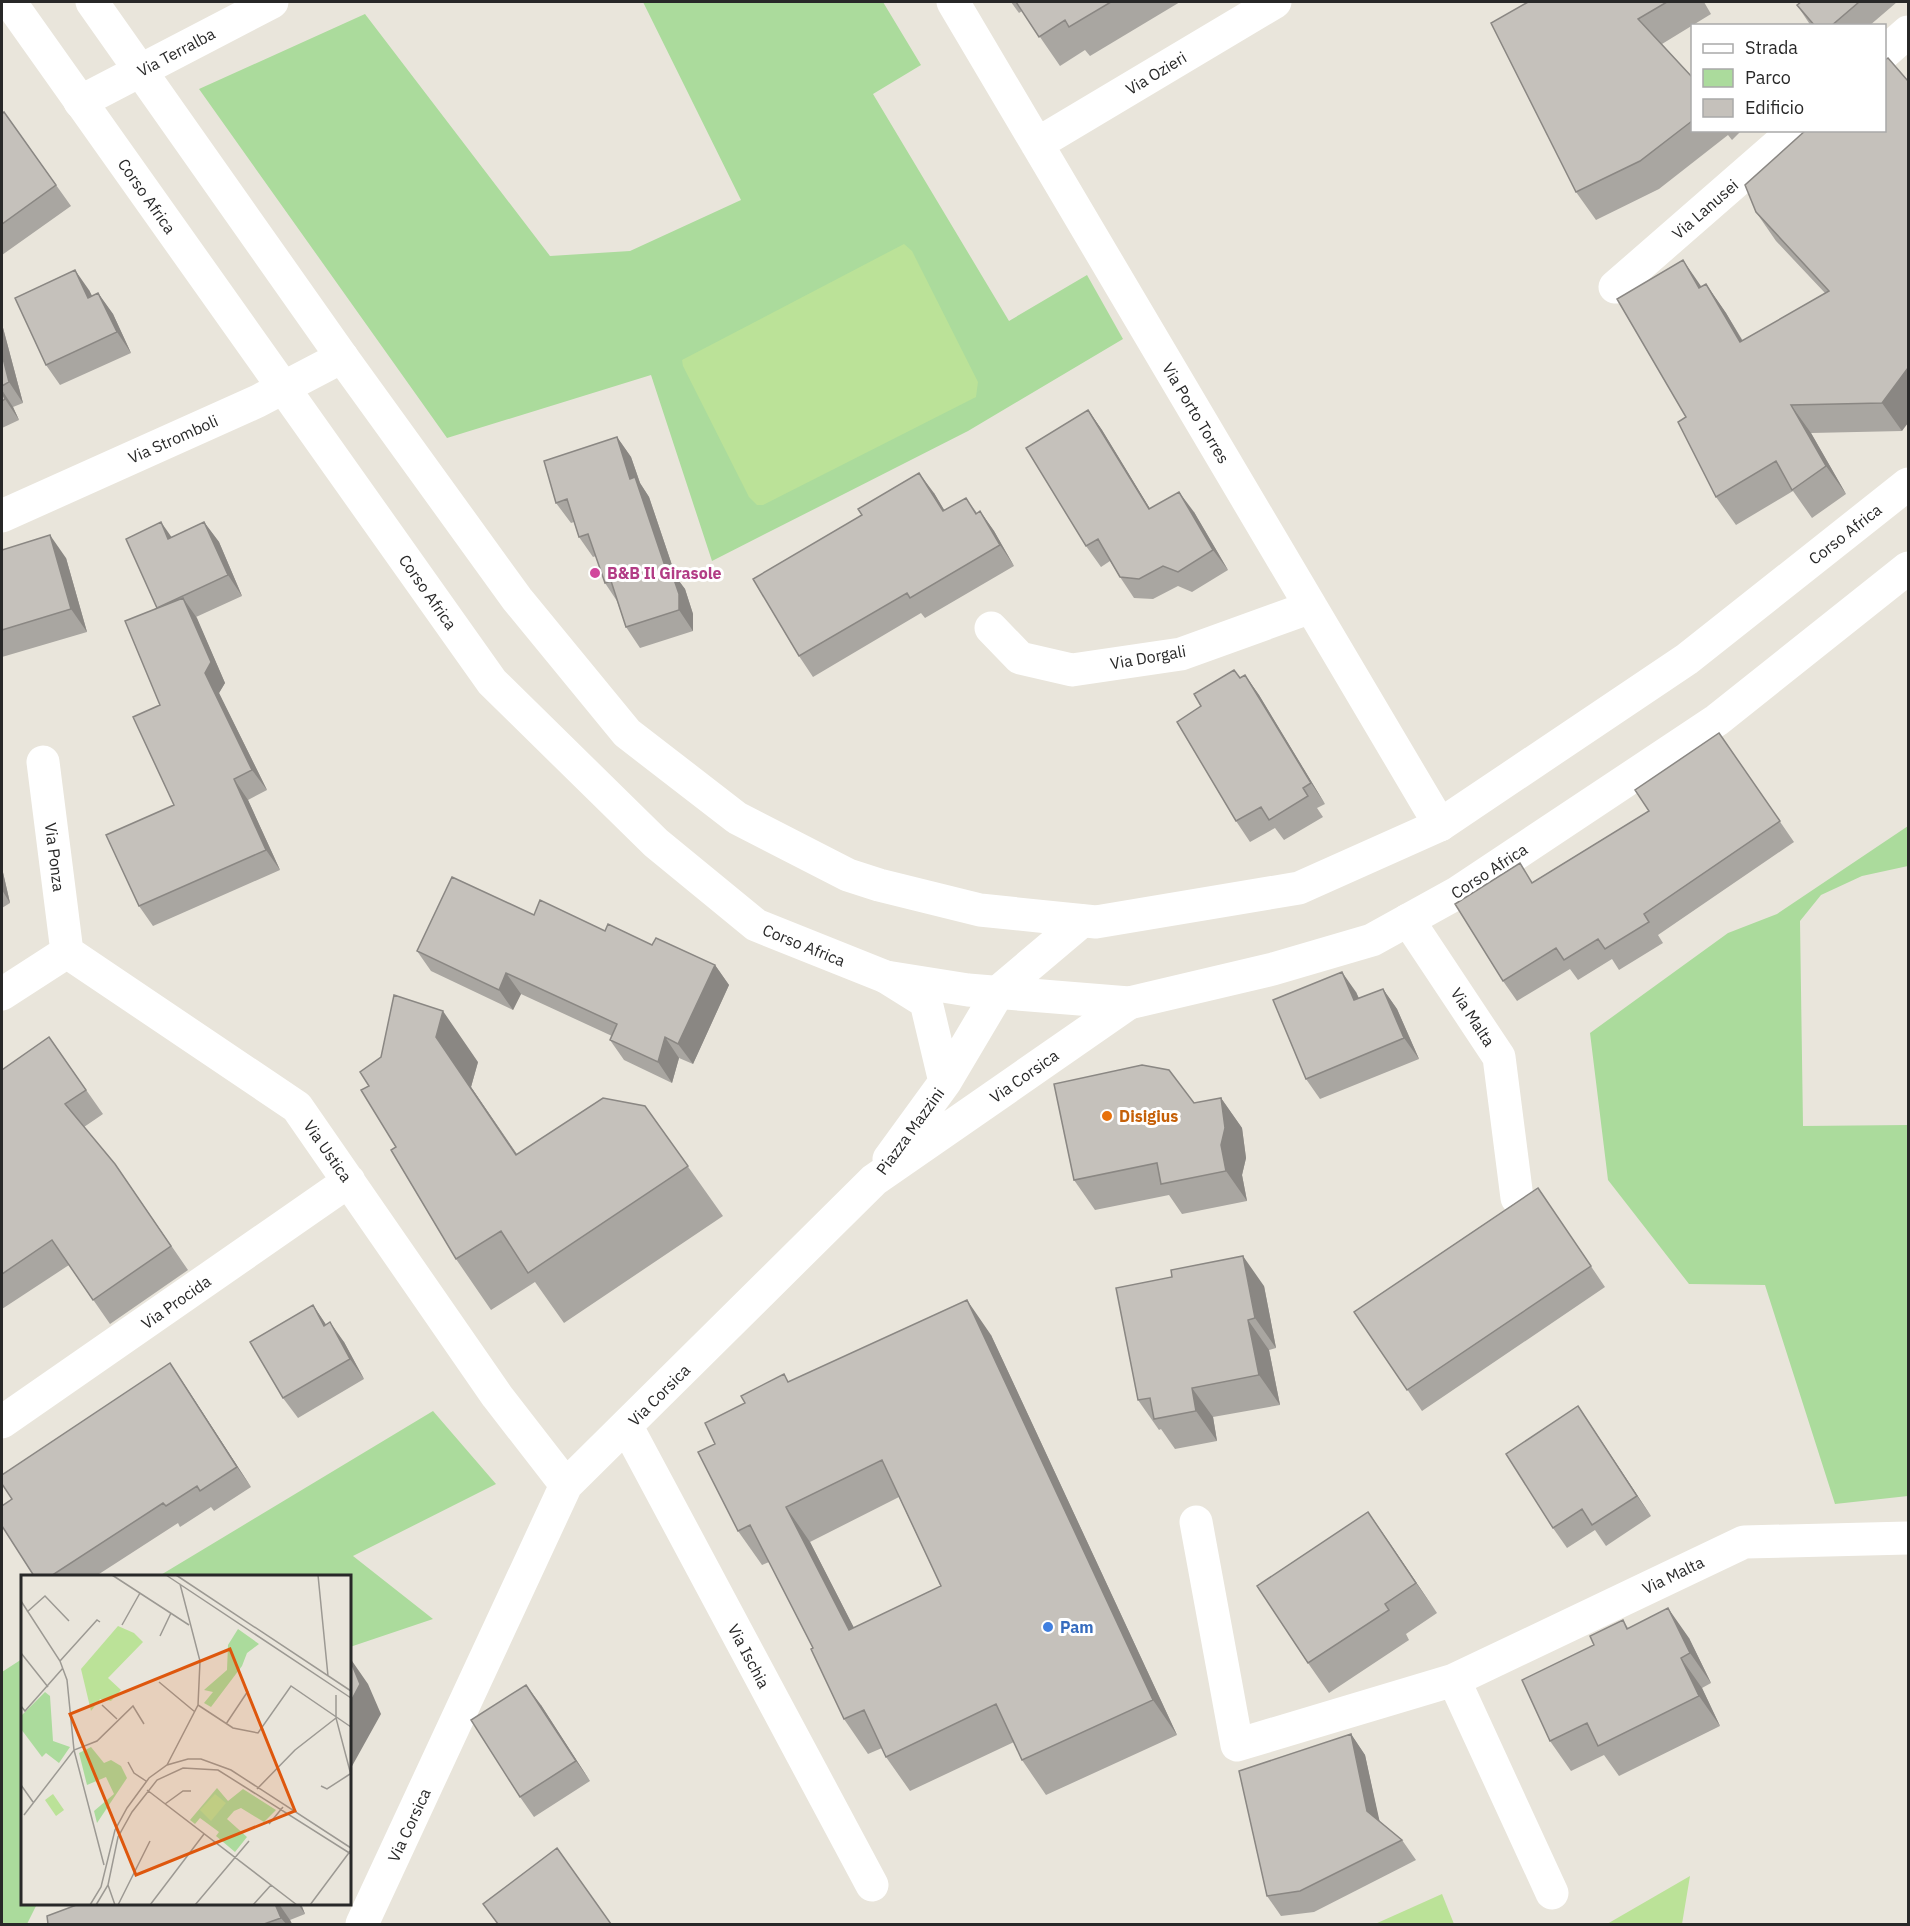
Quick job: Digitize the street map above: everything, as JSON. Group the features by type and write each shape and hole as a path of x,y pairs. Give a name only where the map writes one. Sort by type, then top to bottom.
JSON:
{"street":[{"name":"Corso Africa","path":"10,2 492,682 656,843 756,925 886,977 968,990 1129,1003 1272,969 1372,940 1456,893 1717,720 1908,568"},
{"name":"Corso Africa","path":"92,2 342,357 517,599 627,733 737,818 848,875 879,885 980,909 1096,922 1299,888 1440,825 1687,659 1908,484"},
{"name":"Via Terralba","path":"80,102 272,2"},
{"name":"Via Porto Torres","path":"953,2 1440,825"},
{"name":"Via Ozieri","path":"1037,144 1275,2"},
{"path":"1886,51 1908,32"},
{"name":"Via Lanusei","path":"1615,287 1794,132"},
{"name":"Via Stromboli","path":"2,516 284,389 342,357"},
{"name":"Via Dorgali","path":"991,628 1020,658 1072,670 1181,654 1311,607"},
{"name":"Via Ponza","path":"43,762 67,952"},
{"name":"Via Malta","path":"1408,920 1499,1057 1517,1198"},
{"path":"999,991 1082,921"},
{"path":"2,994 67,952"},
{"name":"Via Ustica","path":"67,952 297,1107 497,1396 566,1485"},
{"name":"Piazza Mazzini","path":"886,977 926,1002 945,1082"},
{"name":"Piazza Mazzini","path":"874,1180 945,1082 999,991"},
{"name":"Via Corsica","path":"362,1924 566,1485 874,1180 1129,1003"},
{"name":"Via Procida","path":"2,1422 350,1181"},
{"name":"Via Ischia","path":"627,1427 872,1885"},
{"name":"Via Malta","path":"1196,1522 1237,1745 1454,1680 1744,1542 1908,1538"},
{"path":"1454,1680 1552,1893"}],"green space":[{"path":"643,2 883,2 921,65 873,94 1009,321 1087,275 1123,339 968,431 712,561 651,375 447,438 199,89 365,14 550,256 630,251 741,200"},
{"path":"904,244 912,251 978,382 976,397 763,505 757,505 749,497 682,360"},
{"path":"1908,826 1908,866 1862,876 1821,895 1800,921 1803,1126 1908,1125 1908,1496 1835,1504 1765,1285 1689,1284 1608,1180 1590,1033 1728,933 1777,914"},
{"path":"433,1411 496,1484 353,1556 433,1619 351,1647 351,1575 161,1575"},
{"path":"21,1660 21,1905 36,1905 27,1924 2,1924 2,1672"},
{"path":"1690,1876 1682,1924 1607,1924"},
{"path":"1442,1894 1454,1924 1375,1924"}],"building":[{"path":"1016,2 1111,2 1069,27 1065,20 1039,37"},
{"path":"1528,2 1667,2 1638,19 1691,76 1691,122 1640,161 1576,192 1491,23"},
{"path":"1801,2 1859,2 1833,24 1813,24 1797,5"},
{"path":"1888,58 1908,81 1908,368 1882,403 1791,405 1826,466 1792,490 1776,461 1716,497 1678,422 1686,417 1617,299 1683,260 1699,288 1706,284 1740,342 1829,291 1756,212 1745,185 1804,132 1886,132 1886,60"},
{"path":"4,112 56,185 2,224 2,114"},
{"path":"75,270 88,298 98,293 117,332 46,365 15,298"},
{"path":"2,354 9,382 2,386"},
{"path":"1088,410 1149,509 1179,492 1213,550 1178,572 1163,566 1139,579 1120,577 1098,539 1086,546 1026,448"},
{"path":"617,437 630,479 635,477 666,569 670,568 679,594 679,610 626,627 611,581 605,583 588,534 579,537 567,499 556,503 544,461"},
{"path":"919,473 943,511 966,498 976,514 980,511 1000,545 910,598 907,593 799,656 753,579 862,515 858,509"},
{"path":"161,522 168,539 204,522 228,575 157,608 126,539"},
{"path":"50,535 71,609 2,630 2,550"},
{"path":"183,598 211,662 205,673 252,770 234,779 266,850 139,906 106,835 174,805 133,717 160,705 125,621"},
{"path":"1234,670 1240,678 1245,675 1311,783 1303,788 1308,796 1269,820 1261,807 1236,821 1177,722 1201,706 1194,694"},
{"path":"1719,733 1780,821 1644,914 1649,922 1605,949 1598,939 1564,960 1556,948 1503,981 1455,904 1520,863 1532,883 1649,811 1635,790"},
{"path":"452,877 534,915 540,900 605,931 608,924 652,945 656,938 715,965 678,1044 665,1037 658,1062 610,1040 617,1024 506,973 499,990 417,951"},
{"path":"1342,972 1354,1000 1383,989 1404,1038 1306,1079 1273,1000"},
{"path":"394,995 443,1011 436,1037 516,1155 603,1098 645,1106 688,1166 528,1273 501,1231 456,1259 391,1150 396,1147 361,1090 369,1086 360,1072 381,1057"},
{"path":"49,1037 86,1090 65,1104 115,1164 171,1246 93,1300 52,1240 2,1274 2,1070"},
{"path":"1142,1065 1169,1070 1194,1103 1221,1098 1225,1128 1221,1145 1226,1171 1161,1184 1157,1163 1074,1180 1054,1084"},
{"path":"1538,1188 1591,1266 1407,1390 1354,1312"},
{"path":"1243,1256 1255,1318 1248,1320 1259,1375 1192,1388 1196,1411 1154,1419 1150,1398 1138,1400 1116,1288 1172,1277 1171,1270"},
{"path":"967,1300 1153,1700 1022,1760 996,1704 886,1757 864,1710 844,1719 811,1649 813,1648 750,1525 738,1531 698,1452 715,1444 705,1423 745,1403 741,1396 784,1374 788,1382","holes":["882,1460 941,1586 849,1630 786,1507"]},
{"path":"313,1305 324,1326 330,1322 350,1359 283,1398 250,1342"},
{"path":"170,1363 237,1467 200,1491 197,1486 166,1506 163,1503 53,1575 33,1575 2,1526 2,1506 12,1499 2,1484 2,1475"},
{"path":"1578,1406 1637,1496 1592,1525 1582,1509 1553,1528 1506,1454"},
{"path":"1368,1512 1416,1583 1385,1604 1389,1610 1308,1663 1257,1586"},
{"path":"1668,1608 1690,1653 1681,1658 1699,1696 1598,1746 1587,1723 1550,1741 1522,1680 1594,1645 1590,1636 1623,1620 1627,1629"},
{"path":"351,1662 360,1684 351,1701"},
{"path":"526,1685 576,1761 520,1797 471,1720"},
{"path":"1351,1734 1367,1811 1402,1840 1300,1891 1267,1896 1239,1771"},
{"path":"557,1848 611,1924 498,1924 483,1904"},
{"path":"76,1905 275,1905 281,1918 264,1924 48,1924 47,1916"}],"place":[{"name":"B&B Il Girasole","path":"595,573"},
{"name":"Disigius","path":"1107,1116"},
{"name":"Pam","path":"1048,1627"}]}
